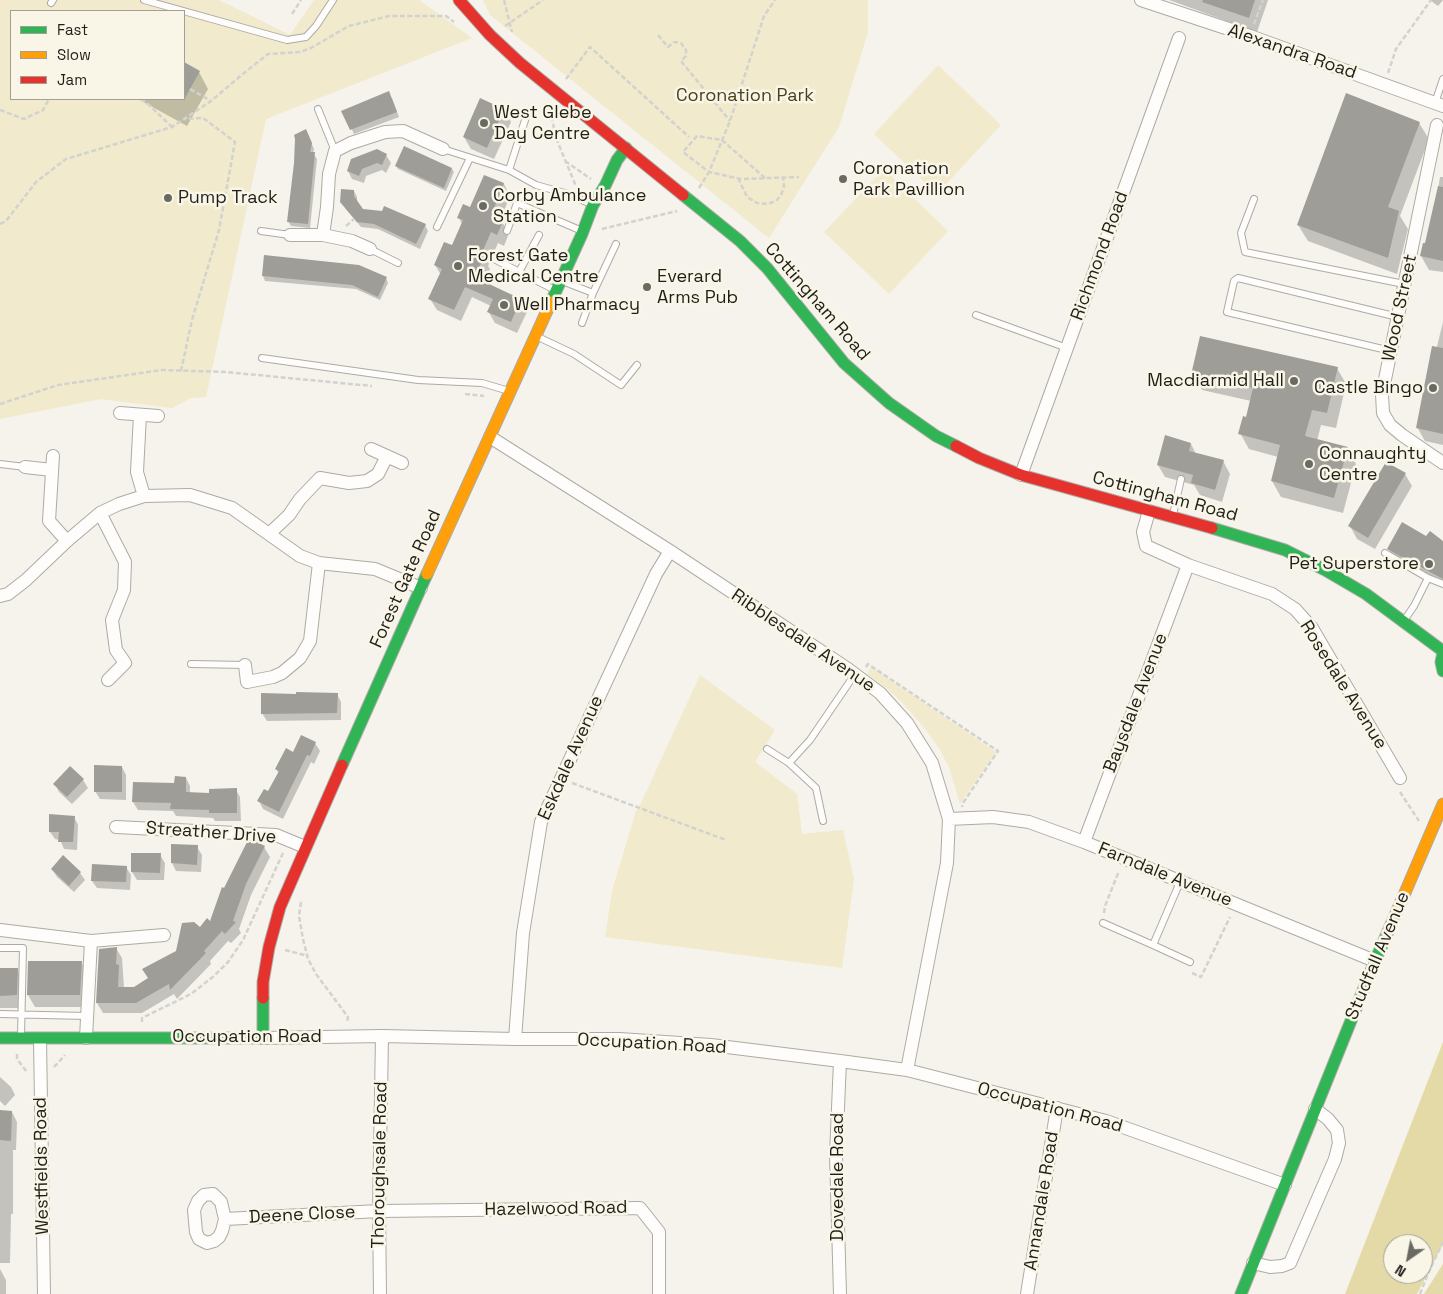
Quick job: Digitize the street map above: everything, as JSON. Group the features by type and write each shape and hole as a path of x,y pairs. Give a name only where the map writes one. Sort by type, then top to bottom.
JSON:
{"street":[{"name":"Cottingham Road","path":"458,0 493,38 520,62 692,200 740,241 766,268 844,363 889,403 936,436 979,458 1021,475 1172,516 1285,550 1325,570 1366,594 1443,652"},
{"name":"Alexandra Road","path":"1141,0 1250,36 1439,104"},
{"name":"Richmond Road","path":"1021,475 1179,38"},
{"name":"Wood Street","path":"1437,125 1438,148 1404,284 1382,394 1383,413 1390,426 1443,463"},
{"path":"323,235 329,175 335,151 351,143 385,132 403,131 443,149"},
{"name":"Forest Gate Road","path":"264,1038 263,982 269,945 280,907 305,847 503,405 583,233 593,205 605,186 617,160 626,148"},
{"path":"290,235 323,235 352,241 370,249"},
{"path":"120,413 158,416"},
{"path":"140,415 138,472 144,496"},
{"name":"Ribblesdale Avenue","path":"490,437 670,551 857,676 884,697 917,739 932,763 955,818 907,1070"},
{"path":"372,449 402,463"},
{"path":"53,456 48,521 67,541"},
{"path":"269,534 289,515 300,499 320,478 349,483 367,481 378,474 387,456"},
{"path":"25,467 52,470"},
{"path":"0,596 8,594 26,580 100,513 119,504 144,496 190,495 232,508 300,556 319,563 375,570 421,588"},
{"name":"Rosedale Avenue","path":"1149,511 1143,532 1146,546 1188,565 1272,594 1295,609 1312,628 1400,778"},
{"path":"100,513 125,562 124,590 112,620 116,650 125,663 108,680"},
{"name":"Eskdale Avenue","path":"515,1039 522,933 541,822 656,574 670,551"},
{"path":"245,665 247,682 273,677 289,668 300,658 310,642 319,563"},
{"name":"Baysdale Avenue","path":"1084,842 1188,565"},
{"path":"1443,652 1440,662 1443,671"},
{"name":"Studfall Avenue","path":"1240,1294 1375,961 1443,804"},
{"name":"Farndale Avenue","path":"955,818 993,817 1029,822 1124,858 1375,961"},
{"name":"Streather Drive","path":"116,827 276,835 305,847"},
{"path":"0,930 91,941 164,935"},
{"path":"86,1038 91,941"},
{"name":"Occupation Road","path":"0,1038 382,1036 619,1039 701,1044 840,1060 907,1070 1106,1121 1285,1185"},
{"name":"Thoroughsale Road","path":"380,1294 378,1211 382,1036"},
{"name":"Westfields Road","path":"40,1038 44,1294"},
{"name":"Dovedale Road","path":"840,1060 836,1155 840,1294"},
{"name":"Annandale Road","path":"1027,1294 1057,1108"},
{"path":"1253,1263 1270,1267 1290,1263 1336,1159 1339,1143 1337,1130 1328,1119 1315,1109"},
{"name":"Hazelwood Road","path":"378,1211 640,1208 659,1232 659,1294"},
{"name":"Deene Close","path":"225,1219 378,1211"}],"lane":[{"path":"144,0 180,10"},
{"path":"185,11 287,40 306,37 316,26 333,0"},
{"path":"1439,104 1443,79"},
{"path":"318,109 335,151"},
{"path":"509,170 527,114"},
{"path":"443,149 509,170 536,185 568,194 593,205"},
{"path":"437,227 470,158"},
{"path":"1254,200 1240,233 1245,252 1404,284"},
{"path":"507,231 517,203 583,233"},
{"path":"261,231 290,235"},
{"path":"519,272 540,235"},
{"path":"582,323 593,293 616,244"},
{"path":"370,249 398,262"},
{"path":"490,258 519,272 559,285 593,293"},
{"path":"1391,351 1227,312 1234,281 1238,278 1398,317"},
{"path":"976,314 1066,348"},
{"path":"535,336 574,354 621,385 637,365"},
{"path":"262,358 418,380 482,384 510,391"},
{"path":"0,464 25,467"},
{"path":"1172,516 1181,479"},
{"path":"1385,553 1428,578 1443,584"},
{"path":"1403,622 1414,606 1428,578"},
{"path":"191,664 245,665"},
{"path":"789,763 810,740 857,676"},
{"path":"767,749 789,763 816,788 823,821"},
{"path":"1153,945 1180,882"},
{"path":"1103,923 1190,962"},
{"path":"0,948 23,948 21,1038"},
{"path":"0,1014 87,1016"}],"path":[{"path":"292,14 301,0"},
{"path":"493,38 510,22 543,0"},
{"path":"583,233 679,210 692,200 709,172 730,121 764,16 775,0"},
{"path":"1250,36 1263,0"},
{"path":"1424,0 1429,3"},
{"path":"1385,84 1396,49 1431,0"},
{"path":"0,224 6,221 36,182 66,159 172,127 212,101 268,54 300,52 312,48 349,26 389,16 446,16 461,27"},
{"path":"658,35 668,47 674,42 681,43 686,50 686,56 681,62 730,121"},
{"path":"190,89 212,101"},
{"path":"0,110 24,119 43,110 48,100"},
{"path":"142,100 172,127"},
{"path":"180,371 192,320 219,230 235,142 203,118 183,119"},
{"path":"764,178 722,140 697,136 683,152 709,172 738,178 764,178 799,177"},
{"path":"738,178 747,197 757,203 767,204 776,200 780,195 784,187 783,177"},
{"path":"0,404 58,385 162,370 226,372 381,386"},
{"path":"458,394 488,396 503,405"},
{"path":"857,676 868,664 998,751 955,818"},
{"path":"1400,778 1395,784 1417,819 1429,833"},
{"path":"561,780 726,840"},
{"path":"141,1038 142,1018 191,994 228,962 243,940 289,840"},
{"path":"1103,923 1105,906 1124,858"},
{"path":"301,900 299,916 302,939 316,974 348,1017 346,1037"},
{"path":"1190,962 1188,971 1201,977 1236,904"},
{"path":"269,945 298,955 308,956"},
{"path":"1420,1294 1428,1271 1443,1242"}],"green space":[{"path":"0,0 219,0 290,35 314,0 419,0 472,38 266,119 206,397 191,398 172,408 101,399 0,419"},
{"name":"Coronation Park","path":"483,0 868,0 868,32 839,127 769,238 490,15"},
{"path":"938,65 1001,125 937,194 874,134"},
{"path":"884,169 948,231 889,294 824,232"},
{"path":"871,667 996,752 960,804 949,767 940,750 903,703 867,674"},
{"path":"700,675 775,730 755,762 797,794 802,834 843,830 854,879 842,968 605,937 612,891 636,811"}],"shaded area":[{"path":"1443,1042 1443,1244 1433,1263 1433,1234 1383,1234 1383,1284 1422,1284 1417,1294 1345,1294"},
{"path":"1443,1264 1443,1294 1424,1294 1430,1284 1433,1284 1433,1280"}],"building":[{"path":"1203,0 1255,0 1249,18 1202,2"},
{"path":"185,63 200,71 185,98"},
{"path":"389,91 397,112 350,130 341,111"},
{"path":"1346,93 1420,122 1388,207 1399,211 1388,258 1297,225"},
{"name":"West Glebe Day Centre","path":"480,98 504,109 487,148 463,137"},
{"path":"306,129 312,143 310,152 315,152 308,224 287,222 294,163 294,135"},
{"path":"404,146 452,168 444,188 395,166"},
{"path":"377,149 387,154 382,165 377,163 362,169 359,176 347,171 351,159"},
{"path":"484,175 504,183 491,216 503,221 497,235 491,232 481,255 484,256 476,275 490,281 489,284 521,299 511,322 487,312 493,299 465,287 454,310 428,299 442,269 434,265 444,242 452,245 463,220 457,218 463,204 470,207"},
{"path":"1438,186 1443,187 1443,261 1420,256 1423,243 1425,243"},
{"path":"341,189 354,190 354,196 363,209 382,211 384,206 426,224 416,244 374,224 357,222 340,202"},
{"path":"264,255 359,265 387,277 378,297 352,285 262,276"},
{"path":"1200,336 1338,367 1327,413 1312,410 1305,436 1348,447 1334,498 1271,481 1280,445 1238,434 1243,416 1246,417 1253,388 1191,375"},
{"name":"Castle Bingo","path":"1432,346 1443,348 1443,434 1416,428"},
{"path":"1165,435 1191,443 1189,451 1224,460 1215,490 1191,483 1193,475 1157,465"},
{"path":"1386,462 1406,473 1368,538 1348,526"},
{"name":"Pet Superstore","path":"1402,522 1426,536 1430,531 1443,541 1443,579 1387,549"},
{"path":"296,692 338,693 337,713 261,714 261,693 296,694"},
{"path":"301,735 316,742 310,756 307,755 279,812 257,801 264,789 268,791 279,771 275,769 286,748 293,752"},
{"path":"94,765 122,766 122,792 94,792"},
{"path":"70,766 84,779 67,797 53,784"},
{"path":"175,776 186,777 186,792 209,793 209,789 237,788 237,813 209,813 209,810 170,809 171,803 132,802 133,782 174,783"},
{"path":"49,814 75,816 73,842 58,842 59,832 49,832"},
{"path":"247,842 257,842 265,846 246,884 233,921 236,922 225,934 222,931 204,951 206,953 170,990 169,984 136,1003 96,1003 99,949 117,947 116,964 119,965 118,987 134,987 148,978 142,969 176,951 182,923 194,922 200,927 207,918 210,921 222,887 224,888"},
{"path":"171,844 198,845 197,865 171,863"},
{"path":"131,853 161,853 160,873 131,872"},
{"path":"63,855 81,872 69,886 51,869"},
{"path":"92,864 127,866 126,882 91,881"},
{"path":"28,961 82,961 80,995 27,995"},
{"path":"0,968 18,968 17,995 0,996"},
{"path":"0,1110 12,1111 11,1141 0,1140"}],"traffic: fast":[{"path":"551,302 593,205 605,186 617,160 626,148"},
{"path":"683,195 740,241 767,268 844,363 889,403 936,436 956,446"},
{"path":"1212,528 1285,550 1325,570 1366,594 1443,651"},
{"path":"342,765 427,574"},
{"path":"1443,653 1441,662 1443,671"},
{"path":"1241,1294 1375,961 1398,909"},
{"path":"0,1038 263,1038 263,998"}],"traffic: slow":[{"path":"427,574 551,302"},
{"path":"1398,909 1443,804"}],"traffic: jam":[{"path":"459,0 490,35 520,63 683,195"},
{"path":"956,446 979,458 1021,475 1212,528"},
{"path":"263,998 263,982 269,947 280,907 342,765"}],"place":[{"name":"West Glebe Day Centre","path":"484,123"},
{"name":"Coronation Park Pavillion","path":"843,179"},
{"name":"Pump Track","path":"168,198"},
{"name":"Corby Ambulance Station","path":"483,206"},
{"name":"Forest Gate Medical Centre","path":"458,266"},
{"name":"Everard Arms Pub","path":"647,287"},
{"name":"Well Pharmacy","path":"504,305"},
{"name":"Macdiarmid Hall","path":"1294,381"},
{"name":"Castle Bingo","path":"1433,388"},
{"name":"Connaughty Centre","path":"1309,464"},
{"name":"Pet Superstore","path":"1429,564"}]}
